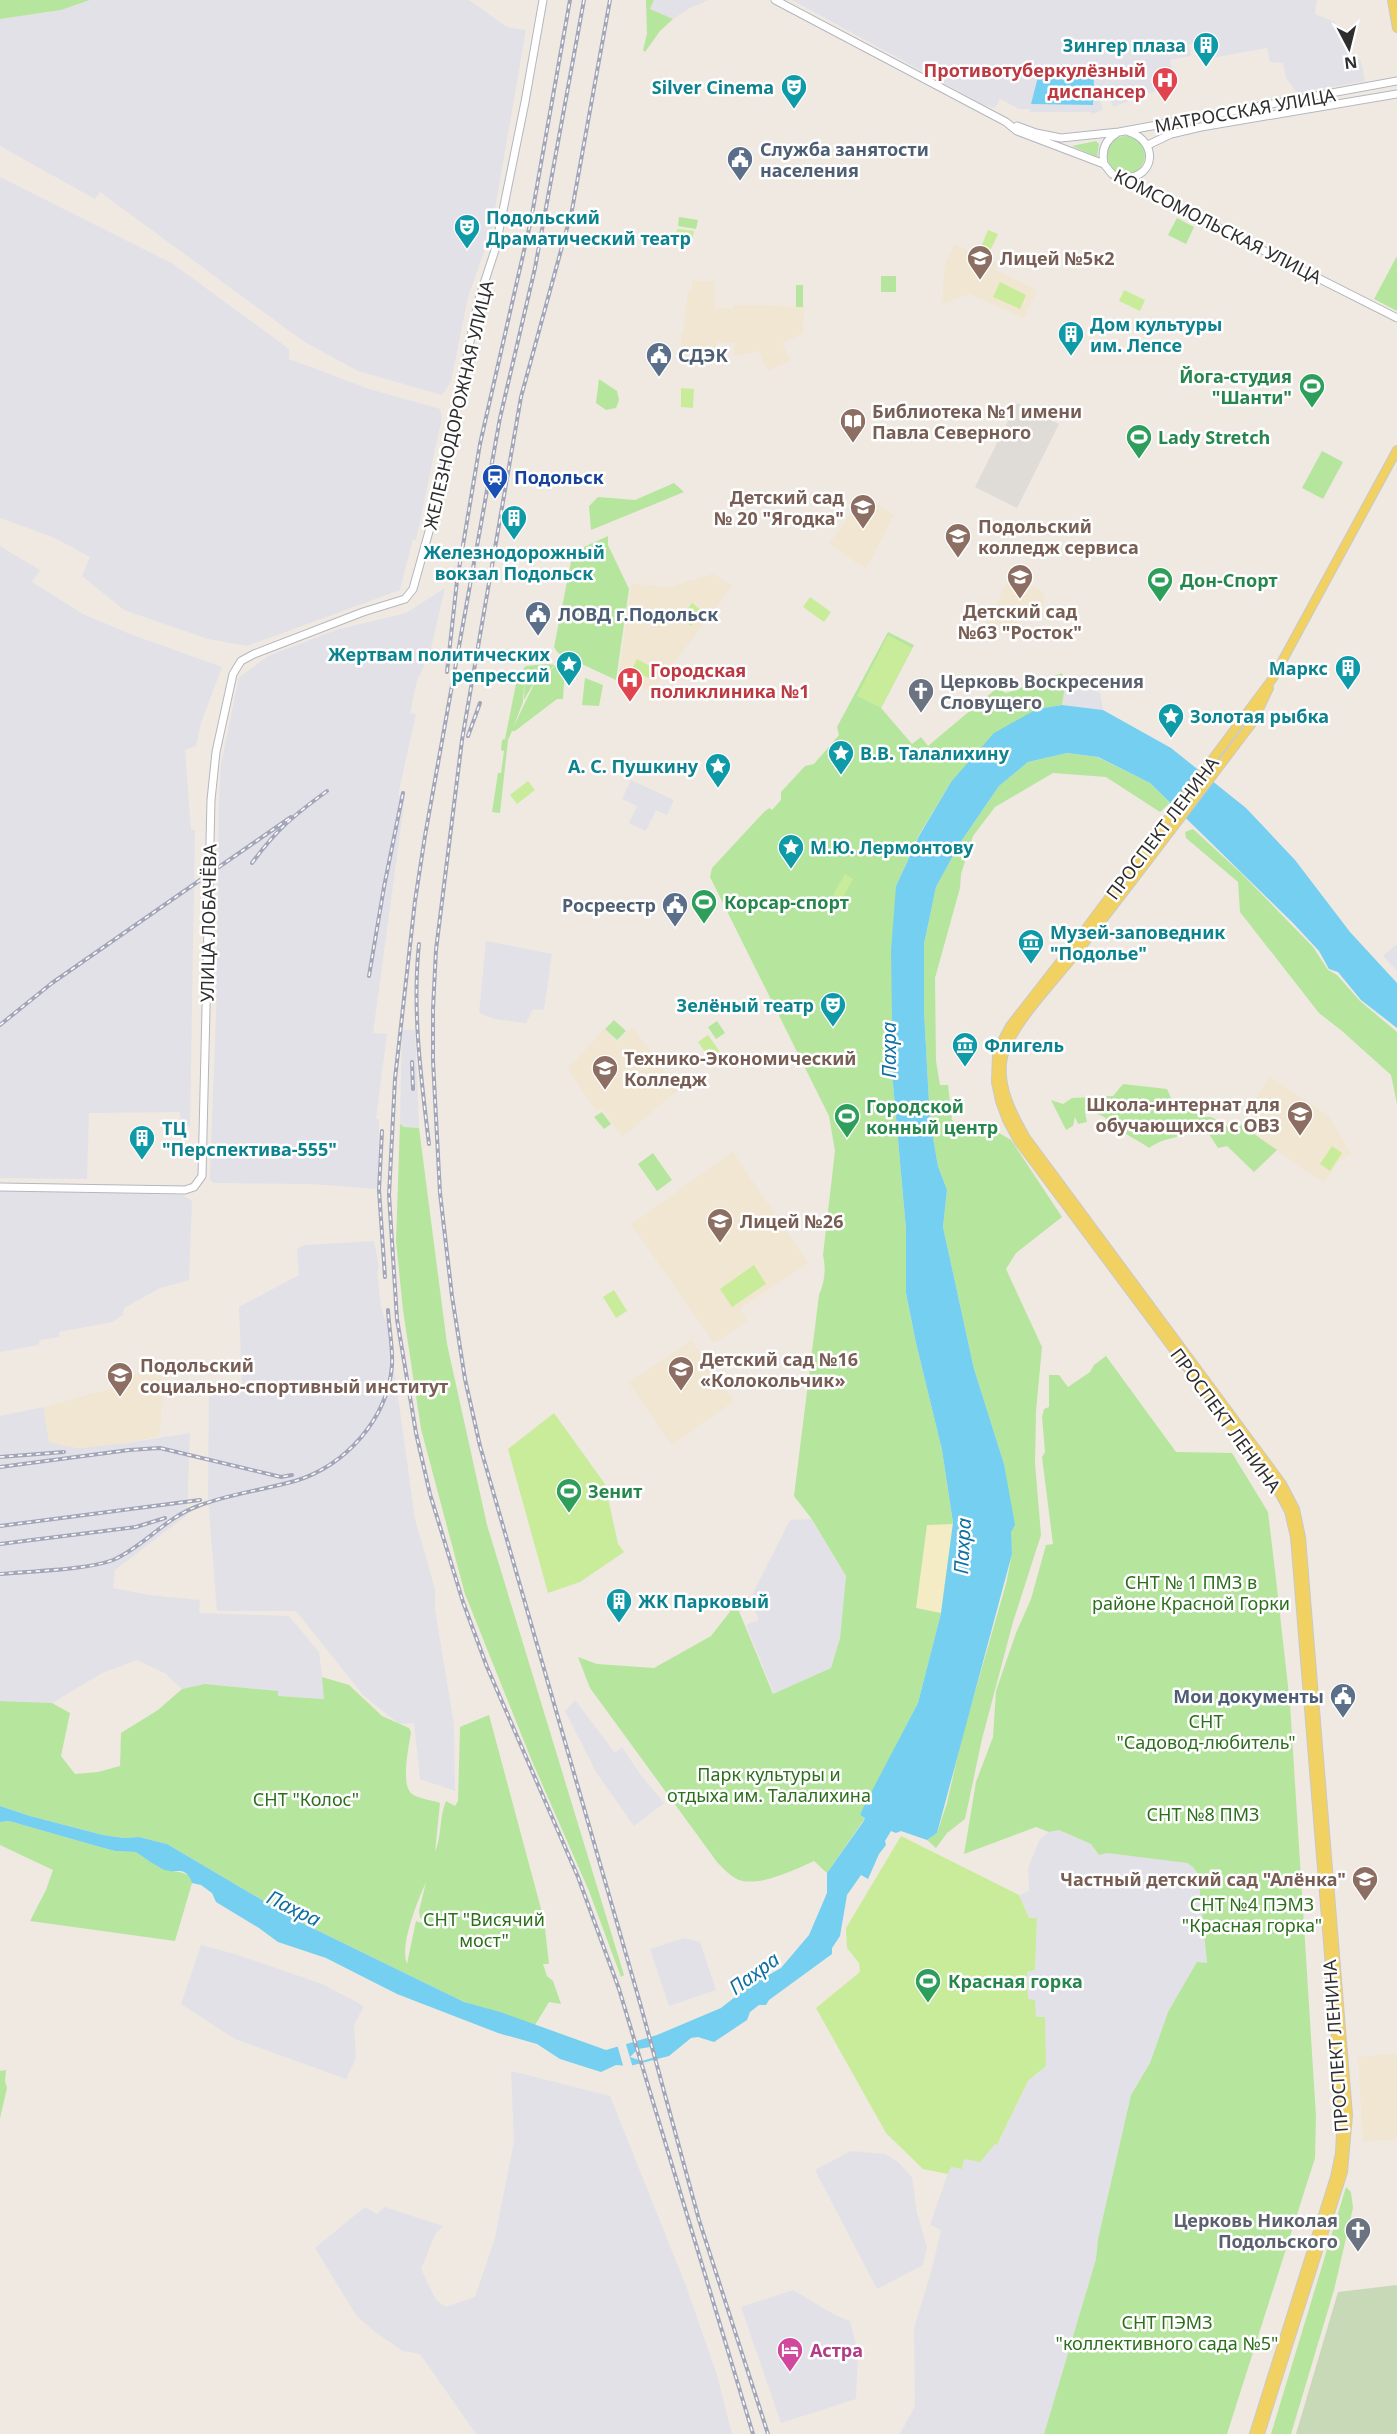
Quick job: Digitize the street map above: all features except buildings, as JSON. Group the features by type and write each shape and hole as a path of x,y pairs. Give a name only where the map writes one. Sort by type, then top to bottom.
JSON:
{"main road":[{"name":"ЖЕЛЕЗНОДОРОЖНАЯ УЛИЦА","path":"241,661 337,622 405,599 413,589 438,499 478,302 495,250 543,0"},
{"name":"КОМСОМОЛЬСКАЯ УЛИЦА","path":"775,0 1006,122 1036,133 1061,138 1128,131"},
{"path":"1392,0 1397,28"},
{"name":"МАТРОССКАЯ УЛИЦА","path":"1128,131 1397,81"},
{"name":"МАТРОССКАЯ УЛИЦА","path":"1148,145 1171,134 1201,127 1397,94"},
{"name":"КОМСОМОЛЬСКАЯ УЛИЦА","path":"1006,122 1017,131 1104,164 1112,174 1397,318"},
{"path":"1122,178 1132,178 1142,173 1148,165 1150,155 1148,145 1140,135 1128,131"},
{"path":"1104,164 1105,145 1113,135 1119,132"},
{"name":"ПРОСПЕКТ ЛЕНИНА","path":"1260,2434 1343,2172 1346,2154 1346,2092 1301,1537 1294,1509 1282,1484 1026,1138 1010,1107 1002,1070 1004,1055 1017,1028 1273,678 1397,450"},
{"name":"УЛИЦА ЛОБАЧЁВА","path":"0,1187 185,1190 194,1187 202,1176 213,778 233,674 241,661"},
{"name":"ПРОСПЕКТ ЛЕНИНА","path":"1254,2434 1335,2177 1340,2153 1342,2114 1295,1538 1289,1511 1276,1487 1019,1142 999,1101 996,1082 997,1054 1010,1026 1253,722 1265,701 1273,678"}],"shaded area":[{"path":"90,0 469,0 507,27 526,30 491,232 468,297 451,382 442,395 358,371 303,341 100,192 95,199 0,146 0,19 61,10"},
{"path":"654,0 709,0 673,19 650,9"},
{"path":"792,0 1317,0 1315,14 1335,22 1341,43 1361,61 1365,81 1297,93 1286,78 1283,63 1270,62 1267,48 1206,59 1203,43 1189,45 1191,56 1170,60 1174,80 1165,82 1166,87 1113,107 1109,94 1099,97 1103,110 1092,114 1091,112 1030,112 1030,109 1019,109 1000,99 995,108 984,105"},
{"path":"0,177 173,264 289,349 289,359 369,389 440,409 442,417 416,540 413,539 400,590 247,646 208,639 124,610 82,576 90,557 55,538 0,518"},
{"name":"Лицей №5к2","path":"955,244 997,264 995,270 1037,290 1024,318 970,294 942,304 945,265"},
{"path":"714,279 715,308 733,309 733,305 804,307 803,333 782,343 790,361 768,371 758,351 734,356 735,343 717,342 717,357 699,359 681,355 681,334 684,330 688,291 692,291 692,281"},
{"path":"1017,403 1059,424 1017,508 975,487"},
{"name":"Детский сад № 20 \"Ягодка\"","path":"864,495 894,515 866,569 829,544"},
{"path":"0,546 40,570 32,582 83,614 130,634 222,667 201,723 196,746 185,750 191,830 195,830 190,1126 180,1125 180,1112 89,1113 87,1179 0,1178"},
{"path":"713,574 732,586 652,692 618,678 632,583 666,588"},
{"name":"Детский сад №63 \"Росток\"","path":"1010,576 1044,592 1041,618 1024,609 1010,636 987,623"},
{"path":"445,588 430,653 417,681 410,713 416,714 398,795 405,797 373,1033 387,1034 376,1118 379,1120 378,1189 311,1184 214,1183 210,1180 210,1171 216,1016 219,798 221,764 239,677 268,656 336,630 406,613"},
{"path":"1083,685 1100,693 1103,710 1062,705 1065,686"},
{"path":"631,780 674,800 667,815 656,810 646,831 629,823 637,806 622,799"},
{"path":"486,941 552,954 544,1010 533,1009 526,1023 495,1019 479,1013"},
{"path":"1397,944 1397,971 1383,956"},
{"path":"633,1027 678,1090 622,1137 601,1108 596,1111 568,1069 604,1029 617,1042"},
{"path":"402,1030 415,1030 419,1128 404,1127 400,1124"},
{"name":"Школа-интернат для обучающихся с ОВЗ","path":"1269,1076 1329,1116 1351,1154 1339,1161 1324,1183 1241,1125"},
{"name":"Лицей №26","path":"733,1152 808,1263 740,1309 747,1321 714,1343 631,1224"},
{"path":"0,1190 183,1195 192,1201 189,1280 160,1288 124,1308 123,1315 112,1322 59,1332 60,1337 40,1340 38,1345 0,1352"},
{"path":"374,1241 379,1267 377,1271 381,1307 385,1320 391,1320 394,1368 415,1519 435,1589 435,1609 454,1725 455,1791 420,1779 414,1723 399,1724 363,1695 296,1611 217,1611 208,1498 209,1390 242,1386 239,1307 299,1275 297,1249 305,1245"},
{"name":"Детский сад №16 «Колокольчик»","path":"691,1340 734,1401 672,1445 629,1383"},
{"name":"Подольский социально-спортивный институт","path":"156,1362 165,1375 159,1436 126,1443 78,1448 49,1442 44,1407 110,1389"},
{"path":"44,1407 49,1442 78,1448 190,1433 187,1515 115,1570 113,1588 149,1595 200,1600 199,1613 289,1616 319,1652 325,1699 278,1696 277,1691 205,1684 182,1689 166,1674 137,1660 102,1673 52,1703 0,1701 0,1416"},
{"path":"811,1519 846,1576 840,1638 831,1668 774,1694 746,1625 759,1620 750,1599 790,1520"},
{"path":"575,1700 615,1753 622,1747 640,1774 664,1803 634,1826 596,1772 565,1711"},
{"path":"1059,1830 1091,1844 1099,1855 1107,1853 1187,1863 1193,1867 1198,1874 1207,1964 1168,2012 1150,2063 1131,2095 1098,2239 1096,2259 1044,2434 900,2434 915,2406 914,2328 941,2230 930,2225 950,2167 962,2169 964,2159 995,2143 998,2144 1028,2081 1039,2073 1036,2017 1028,2000 1027,1972 1035,1970 1037,1918 1029,1918 1019,1895 1029,1891 1028,1868 1040,1839 1049,1832"},
{"path":"684,1938 700,1942 716,1990 669,2006 650,1949"},
{"path":"201,1945 235,1954 322,1984 364,2006 354,2025 356,2058 346,2079 235,2039 181,2004"},
{"path":"1397,2054 1397,2139 1363,2142 1358,2057"},
{"path":"511,2071 610,2096 686,2286 717,2375 732,2434 476,2434 420,2354 403,2351 356,2315 315,2248 365,2207 377,2214 385,2207 443,2226 435,2235 421,2269 436,2300 446,2307 475,2297 495,2238 514,2141"},
{"path":"851,2151 885,2154 898,2162 912,2177 917,2213 927,2247 923,2265 877,2289 815,2170"},
{"path":"793,2290 835,2315 850,2321 858,2353 856,2399 781,2423 741,2307"}],"green space":[{"path":"0,0 90,0 61,10 0,19"},
{"path":"646,0 654,0 650,9 673,19 660,31 645,52 643,50 647,34"},
{"path":"1126,136 1140,141 1145,155 1140,169 1126,174 1112,169 1107,155 1112,141"},
{"path":"1096,141 1099,144 1097,157 1072,146"},
{"path":"679,217 698,220 696,229 678,226"},
{"path":"1177,218 1194,227 1186,244 1168,235"},
{"path":"677,229 694,231 692,240 676,237"},
{"path":"988,230 998,234 990,251 981,247"},
{"path":"1397,256 1397,311 1374,299"},
{"path":"881,276 896,276 896,292 881,292"},
{"path":"1000,282 1026,295 1020,309 993,297"},
{"path":"796,285 803,285 803,307 796,307"},
{"path":"1124,290 1145,300 1140,311 1119,301"},
{"path":"599,379 617,391 619,400 616,408 606,410 596,403"},
{"path":"681,388 694,389 693,408 681,407"},
{"path":"1322,451 1343,462 1323,499 1302,488"},
{"path":"674,483 684,492 591,530 589,506 598,497 635,500"},
{"path":"608,536 608,545 629,589 616,680 558,653 554,647 573,552"},
{"path":"810,597 831,612 824,622 803,607"},
{"path":"692,603 702,611 691,626 681,618"},
{"name":"Парк культуры и отдыха им. Талалихина","path":"888,632 914,645 881,708 912,744 921,737 928,746 997,688 1006,693 1062,673 1065,686 1062,705 1037,709 951,782 919,835 896,886 893,1084 906,1229 906,1293 942,1450 953,1524 941,1613 918,1703 860,1815 865,1818 827,1873 814,1861 775,1877 753,1882 743,1881 732,1876 717,1862 590,1688 578,1657 597,1664 654,1668 711,1636 736,1604 773,1694 831,1668 840,1638 846,1576 811,1518 794,1496 819,1295 823,1285 823,1255 835,1151 829,1116 710,877 712,868 765,811 770,808 772,810 781,800 781,792 805,766 814,764 839,735 837,727"},
{"path":"888,635 912,648 881,708 857,696"},
{"path":"637,659 655,669 650,679 632,669"},
{"path":"555,665 532,686 524,700 525,671 523,702 513,728 533,686 556,665 565,669 563,699 557,699 512,731 508,740 500,813 492,812 498,773 501,773 504,751 501,750 502,740 505,739 518,674 526,666"},
{"path":"585,678 603,685 599,706 582,705"},
{"path":"1067,753 1097,757 1150,783 1170,803 1160,812 1106,777 1053,773 995,807 973,836 935,978 936,1061 940,1085 948,1085 952,1120 969,1129 989,1127 1011,1140 1062,1217 1016,1253 1006,1269 1042,1347 1036,1411 1035,1463 1041,1535 1013,1622 982,1739 965,1819 947,1833 936,1848 927,1840 937,1833 947,1803 962,1737 1006,1584 1012,1554 1004,1464 974,1369 943,1227 947,1190 938,1166 930,1122 924,1011 924,944 936,887 960,843 999,786 1028,762"},
{"path":"528,781 535,790 517,804 510,795"},
{"path":"1193,829 1241,873 1313,947 1328,970 1337,975 1360,1001 1397,1032 1397,1104 1391,1075 1319,1013 1240,912 1238,882 1186,838 1185,832"},
{"path":"845,874 853,879 842,899 833,895"},
{"path":"614,1020 626,1031 617,1040 605,1029"},
{"path":"717,1021 725,1033 716,1039 708,1027"},
{"path":"708,1035 720,1052 710,1059 698,1042"},
{"path":"1123,1084 1167,1089 1171,1098 1202,1117 1211,1117 1236,1131 1241,1125 1277,1150 1254,1172 1227,1146 1218,1148 1207,1131 1197,1128 1192,1132 1161,1141 1149,1148 1097,1113 1085,1112 1087,1122 1078,1124 1075,1117 1073,1126 1066,1130 1051,1100 1063,1104 1072,1098 1113,1096"},
{"path":"602,1112 611,1124 604,1129 594,1117"},
{"path":"400,1124 404,1127 419,1128 447,1344 487,1525 624,1975 621,1977 589,1891 532,1761 465,1594 421,1429 403,1310 396,1241"},
{"path":"1332,1146 1342,1153 1330,1171 1320,1164"},
{"path":"653,1153 672,1180 657,1191 638,1164"},
{"path":"754,1265 766,1284 732,1307 720,1289"},
{"path":"614,1290 627,1311 616,1318 603,1297"},
{"path":"1106,1356 1176,1452 1232,1453 1268,1512 1276,1579 1290,1704 1316,2116 1315,2158 1227,2434 1044,2434 1096,2259 1098,2239 1131,2095 1150,2063 1168,2012 1197,1962 1207,1963 1198,1874 1187,1863 1107,1853 1099,1855 1091,1844 1059,1830 1049,1832 1036,1827 964,1854 976,1782 993,1737 996,1691 1016,1633 1031,1599 1046,1545 1053,1544 1042,1457 1045,1452 1042,1417 1044,1409 1049,1407 1049,1375 1059,1375 1068,1387 1090,1372 1094,1365"},
{"name":"Зенит","path":"554,1413 605,1484 618,1544 624,1552 580,1582 548,1593 508,1449"},
{"path":"322,1677 349,1685 382,1716 409,1728 411,1732 406,1774 408,1789 415,1796 440,1803 435,1852 446,1801 455,1806 458,1801 460,1727 489,1715 544,1920 549,1964 543,1964 547,1976 553,1981 561,2004 549,2002 535,2025 464,2002 296,1920 167,1844 139,1837 124,1838 103,1835 0,1806 0,1701 52,1703 70,1713 61,1756 75,1774 98,1772 120,1766 121,1733 158,1710 182,1689 205,1684 278,1691 278,1696 324,1699","holes":["426,1882 419,1911 420,1918 423,1919 421,1923 416,1921 407,1964 405,1956 407,1935"]},
{"path":"9,1821 115,1851 136,1852 163,1869 190,1876 192,1883 175,1941 30,1921 46,1890 53,1870 0,1845 0,1822"},
{"name":"Красная горка","path":"901,1836 1019,1895 1029,1918 1037,1918 1035,1970 1027,1972 1028,1999 1035,2000 1036,2017 1045,2017 1046,2066 1028,2081 997,2145 995,2144 980,2162 964,2159 962,2169 951,2167 948,2174 923,2169 886,2133 816,2008 860,1972 859,1963 847,1948 846,1928"},
{"path":"6,2070 7,2088 0,2118 0,2071"},
{"path":"1346,2187 1351,2192 1353,2208 1334,2290 1291,2434 1271,2434"},
{"path":"1397,2285 1397,2434 1296,2434 1338,2292"}],"sand":[{"path":"953,1524 941,1613 916,1608 927,1525"}],"water":[{"path":"1039,73 1094,77 1093,105 1031,104"},
{"name":"Пахра","path":"1062,705 1103,710 1171,748 1246,808 1295,860 1350,932 1397,983 1397,1028 1361,1000 1338,972 1329,969 1319,951 1293,923 1150,783 1098,757 1067,753 1028,762 999,786 960,843 936,887 924,944 924,1011 930,1121 938,1166 947,1190 943,1227 974,1369 1004,1464 1015,1525 1011,1532 1012,1554 937,1833 927,1840 901,1831 896,1833 891,1831 868,1879 861,1875 847,1895 840,1936 832,1948 832,1954 769,2000 766,2005 759,2005 750,2012 747,2020 714,2042 698,2037 691,2038 669,2056 630,2066 616,2065 601,2072 560,2059 537,2044 498,2033 397,1994 326,1958 278,1942 216,1902 212,1893 201,1885 192,1883 190,1877 184,1872 165,1870 136,1852 115,1851 9,1821 0,1822 0,1806 103,1835 124,1838 139,1837 167,1844 296,1920 464,2002 500,2012 606,2050 657,2035 721,2008 749,1986 781,1968 809,1935 827,1893 827,1873 863,1822 865,1818 860,1815 864,1806 918,1703 941,1613 953,1523 942,1450 906,1293 906,1229 893,1084 891,951 896,886 919,836 951,782 994,733 1037,709","holes":["650,2047 654,2050 655,2057 642,2061 630,2057 638,2049"]}],"pier":[{"path":"625,2041 633,2068 624,2069 617,2044"}],"railway":[{"path":"447,672 457,581 480,444 531,220 570,0"},
{"path":"584,0 535,268 500,418 415,901 395,1079 389,1195 397,1319 416,1433 430,1494 463,1602 487,1667 578,1877 619,1989 753,2434"},
{"path":"610,0 572,210 521,397 462,740 436,950 433,1009 433,1061 440,1193 452,1296 465,1379 480,1446 640,2003 699,2220 768,2434"},
{"path":"468,736 480,703"},
{"path":"252,863 286,824 327,791"},
{"path":"369,976 403,793"},
{"path":"0,1025 52,983 291,817"},
{"path":"419,944 417,1019 429,1144"},
{"path":"412,1062 413,1089"},
{"path":"382,1131 379,1190 385,1277"},
{"path":"0,1574 74,1568 113,1560 186,1511 222,1498 295,1481 331,1464 361,1438 382,1404 389,1385 392,1365 388,1310"},
{"path":"0,1467 160,1448 281,1477 292,1475"},
{"path":"0,1457 64,1452"},
{"path":"0,1526 200,1500"},
{"path":"0,1544 136,1527 165,1518"}],"place":[{"name":"Зингер плаза","path":"1206,68"},
{"name":"Противотуберкулёзный диспансер","path":"1165,103"},
{"name":"Silver Cinema","path":"794,110"},
{"name":"Служба занятости населения","path":"740,182"},
{"name":"Подольский Драматический театр","path":"467,250"},
{"name":"Лицей №5к2","path":"980,281"},
{"name":"Дом культуры им. Лепсе","path":"1071,357"},
{"name":"СДЭК","path":"659,378"},
{"name":"Йога-студия \"Шанти\"","path":"1312,409"},
{"name":"Библиотека №1 имени Павла Северного","path":"853,444"},
{"name":"Lady Stretch","path":"1139,460"},
{"name":"Подольск","path":"495,500"},
{"name":"Детский сад № 20 \"Ягодка\"","path":"863,530"},
{"name":"Железнодорожный вокзал Подольск","path":"514,541"},
{"name":"Подольский колледж сервиса","path":"958,559"},
{"name":"Детский сад №63 \"Росток\"","path":"1020,600"},
{"name":"Дон-Спорт","path":"1160,603"},
{"name":"ЛОВД г.Подольск","path":"538,637"},
{"name":"Жертвам политических репрессий","path":"569,687"},
{"name":"Маркс","path":"1348,691"},
{"name":"Городская поликлиника №1","path":"630,703"},
{"name":"Церковь Воскресения Словущего","path":"921,714"},
{"name":"Золотая рыбка","path":"1171,739"},
{"name":"В.В. Талалихину","path":"841,776"},
{"name":"А. С. Пушкину","path":"718,789"},
{"name":"М.Ю. Лермонтову","path":"791,870"},
{"name":"Корсар-спорт","path":"704,925"},
{"name":"Росреестр","path":"675,928"},
{"name":"Музей-заповедник \"Подолье\"","path":"1031,965"},
{"name":"Зелёный театр","path":"833,1028"},
{"name":"Флигель","path":"965,1068"},
{"name":"Технико-Экономический Колледж","path":"605,1091"},
{"name":"Школа-интернат для обучающихся с ОВЗ","path":"1300,1137"},
{"name":"Городской конный центр","path":"847,1139"},
{"name":"ТЦ \"Перспектива-555\"","path":"142,1161"},
{"name":"Лицей №26","path":"720,1244"},
{"name":"Детский сад №16 «Колокольчик»","path":"681,1392"},
{"name":"Подольский социально-спортивный институт","path":"120,1398"},
{"name":"Зенит","path":"569,1514"},
{"name":"ЖК Парковый","path":"619,1624"},
{"name":"Мои документы","path":"1343,1719"},
{"name":"Частный детский сад \"Алёнка\"","path":"1365,1902"},
{"name":"Красная горка","path":"928,2004"},
{"name":"Церковь Николая Подольского","path":"1358,2253"},
{"name":"Астра","path":"790,2373"}],"park label":[{"name":"СНТ № 1 ПМЗ в районе Красной Горки","path":"1191,1592"},
{"name":"СНТ \"Садовод-любитель\"","path":"1206,1731"},
{"name":"СНТ \"Колос\"","path":"306,1799"},
{"name":"СНТ №8 ПМЗ","path":"1203,1814"},
{"name":"СНТ №4 ПЭМЗ \"Красная горка\"","path":"1252,1914"},
{"name":"СНТ \"Висячий мост\"","path":"484,1929"},
{"name":"СНТ ПЭМЗ \"коллективного сада №5\"","path":"1167,2332"}]}
